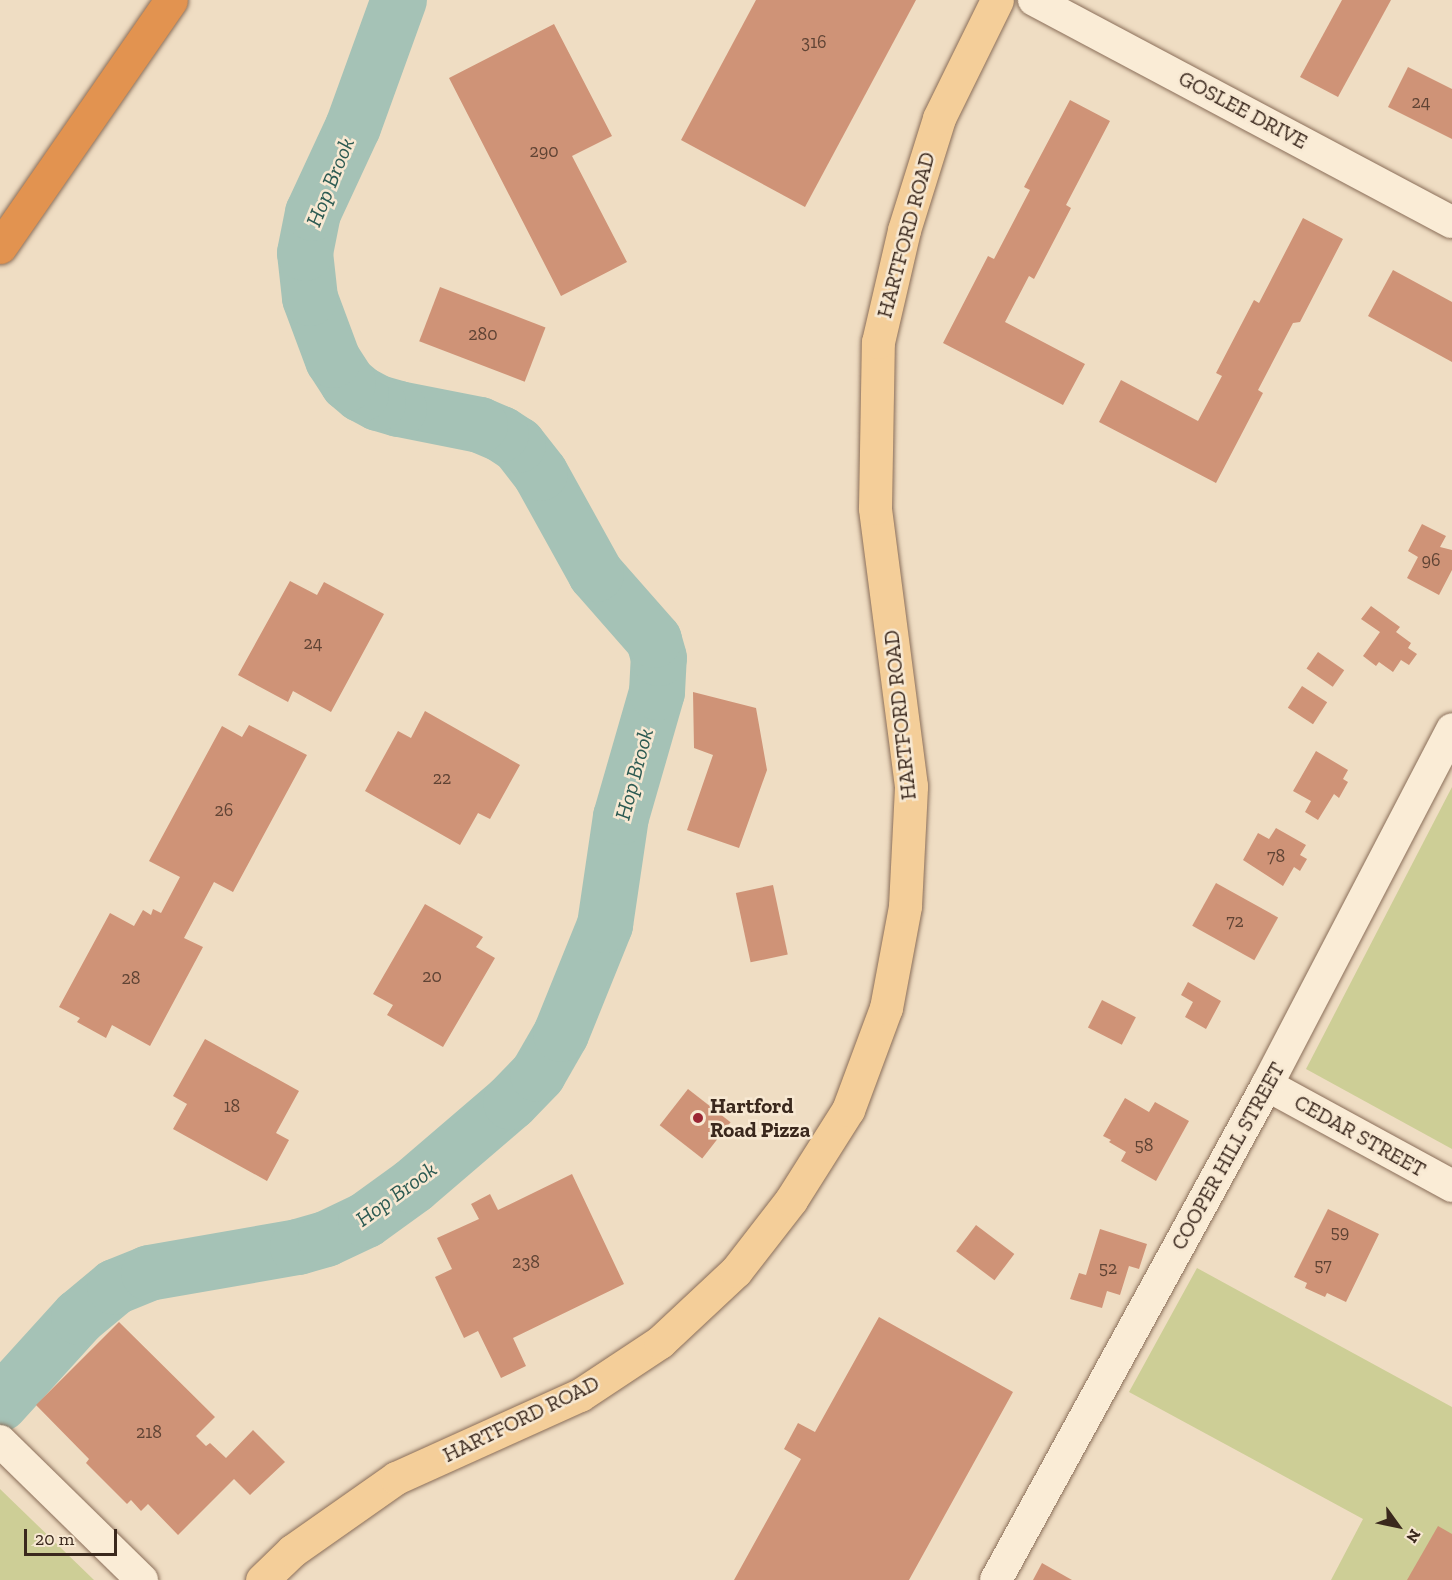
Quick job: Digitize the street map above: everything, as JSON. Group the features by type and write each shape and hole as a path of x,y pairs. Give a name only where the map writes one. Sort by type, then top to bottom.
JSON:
{"highway":[{"path":"0,247 171,0"}],"main road":[{"name":"HARTFORD ROAD","path":"262,1580 292,1551 396,1478 580,1395 660,1342 736,1271 791,1200 848,1110 886,1008 905,906 911,786 875,508 878,342 904,230 939,118 997,0"}],"street":[{"name":"GOSLEE DRIVE","path":"1034,0 1452,222"},
{"name":"COOPER HILL STREET","path":"996,1580 1268,1085 1452,729"},
{"name":"CEDAR STREET","path":"1268,1085 1452,1186"},
{"path":"0,1441 142,1580"}],"green space":[{"path":"1452,787 1452,1149 1306,1069"},
{"path":"1197,1268 1452,1407 1452,1580 1331,1580 1363,1519 1129,1392"},
{"path":"0,1489 94,1580 0,1580"}],"building":[{"path":"756,0 916,0 805,207 681,140"},
{"path":"1342,0 1391,0 1338,97 1300,77"},
{"path":"554,24 612,136 572,156 627,262 561,296 449,78"},
{"path":"1408,67 1452,89 1452,139 1388,107"},
{"path":"1070,100 1110,121 1066,205 1071,208 1034,279 1029,276 1005,322 1085,364 1063,405 943,343 988,256 994,259 1030,190 1024,187"},
{"path":"1303,218 1343,239 1300,322 1293,323 1258,390 1263,393 1216,483 1099,422 1121,380 1198,421 1222,376 1216,373 1254,300 1259,303"},
{"path":"1393,270 1452,302 1452,362 1368,316"},
{"path":"440,287 545,327 525,382 419,341"},
{"path":"1422,524 1446,536 1440,547 1452,550 1452,570 1439,595 1407,578 1418,557 1408,551"},
{"path":"290,581 317,595 324,582 384,614 331,712 293,691 288,702 238,675"},
{"path":"1371,606 1400,627 1396,632 1411,643 1408,648 1417,654 1409,665 1401,660 1393,672 1379,662 1376,666 1363,656 1380,632 1361,619"},
{"path":"1318,652 1344,670 1333,687 1307,668"},
{"path":"1302,686 1327,702 1313,724 1288,708"},
{"path":"693,692 756,708 767,770 739,848 687,830 713,755 694,748"},
{"path":"425,711 520,765 490,819 478,813 460,845 365,791 398,731 411,738"},
{"path":"249,725 307,755 233,892 214,882 184,938 203,947 150,1046 112,1025 106,1038 77,1022 80,1018 59,1007 110,913 134,926 143,910 151,915 153,909 161,913 180,877 149,861 222,726 242,737"},
{"path":"1316,751 1348,770 1343,779 1348,782 1339,798 1334,794 1318,820 1305,812 1311,801 1293,791"},
{"path":"1276,828 1306,845 1300,855 1307,859 1300,871 1294,867 1283,886 1243,860 1258,833 1269,839"},
{"path":"1216,883 1278,917 1254,960 1192,926"},
{"path":"773,885 788,954 751,962 736,893"},
{"path":"425,904 483,937 476,947 495,958 443,1047 387,1015 393,1005 373,994"},
{"path":"1188,982 1221,1001 1206,1029 1185,1017 1193,1002 1181,995"},
{"path":"1102,1000 1136,1017 1122,1045 1088,1028"},
{"path":"205,1039 299,1091 276,1133 289,1140 267,1181 173,1129 187,1104 173,1096"},
{"path":"688,1089 731,1122 702,1158 660,1125"},
{"path":"1125,1098 1149,1112 1155,1102 1189,1121 1156,1181 1121,1161 1126,1152 1103,1136"},
{"path":"572,1174 624,1284 513,1338 526,1366 501,1378 478,1331 464,1338 435,1277 452,1269 437,1238 479,1219 471,1204 490,1194 498,1210"},
{"path":"1328,1209 1379,1234 1346,1302 1327,1293 1325,1297 1305,1288 1307,1283 1294,1277"},
{"path":"976,1225 1014,1254 994,1280 956,1251"},
{"path":"1100,1229 1147,1244 1139,1269 1129,1266 1120,1295 1107,1291 1102,1308 1070,1299 1079,1273 1086,1275"},
{"path":"879,1317 1013,1392 909,1580 734,1580 801,1459 784,1449 798,1423 815,1432"},
{"path":"119,1322 215,1417 196,1436 206,1446 210,1443 226,1458 253,1430 285,1462 250,1495 234,1479 178,1535 148,1504 141,1511 131,1500 127,1504 86,1463 89,1459 36,1405"},
{"path":"1438,1526 1452,1534 1452,1580 1407,1580"},
{"path":"1042,1563 1072,1580 1033,1580"}],"waterway":[{"name":"Hop Brook","path":"0,1404 79,1317 115,1287 149,1273 298,1247 326,1239 366,1220 413,1186 511,1102 538,1074 561,1034 605,925 621,817 657,692 659,658 654,640 596,574 540,473 518,445 501,434 480,425 399,409 378,403 361,394 348,383 333,360 310,298 305,253 313,213 353,127 399,0"}],"place":[{"name":"Hartford Road Pizza","path":"698,1118"}]}
